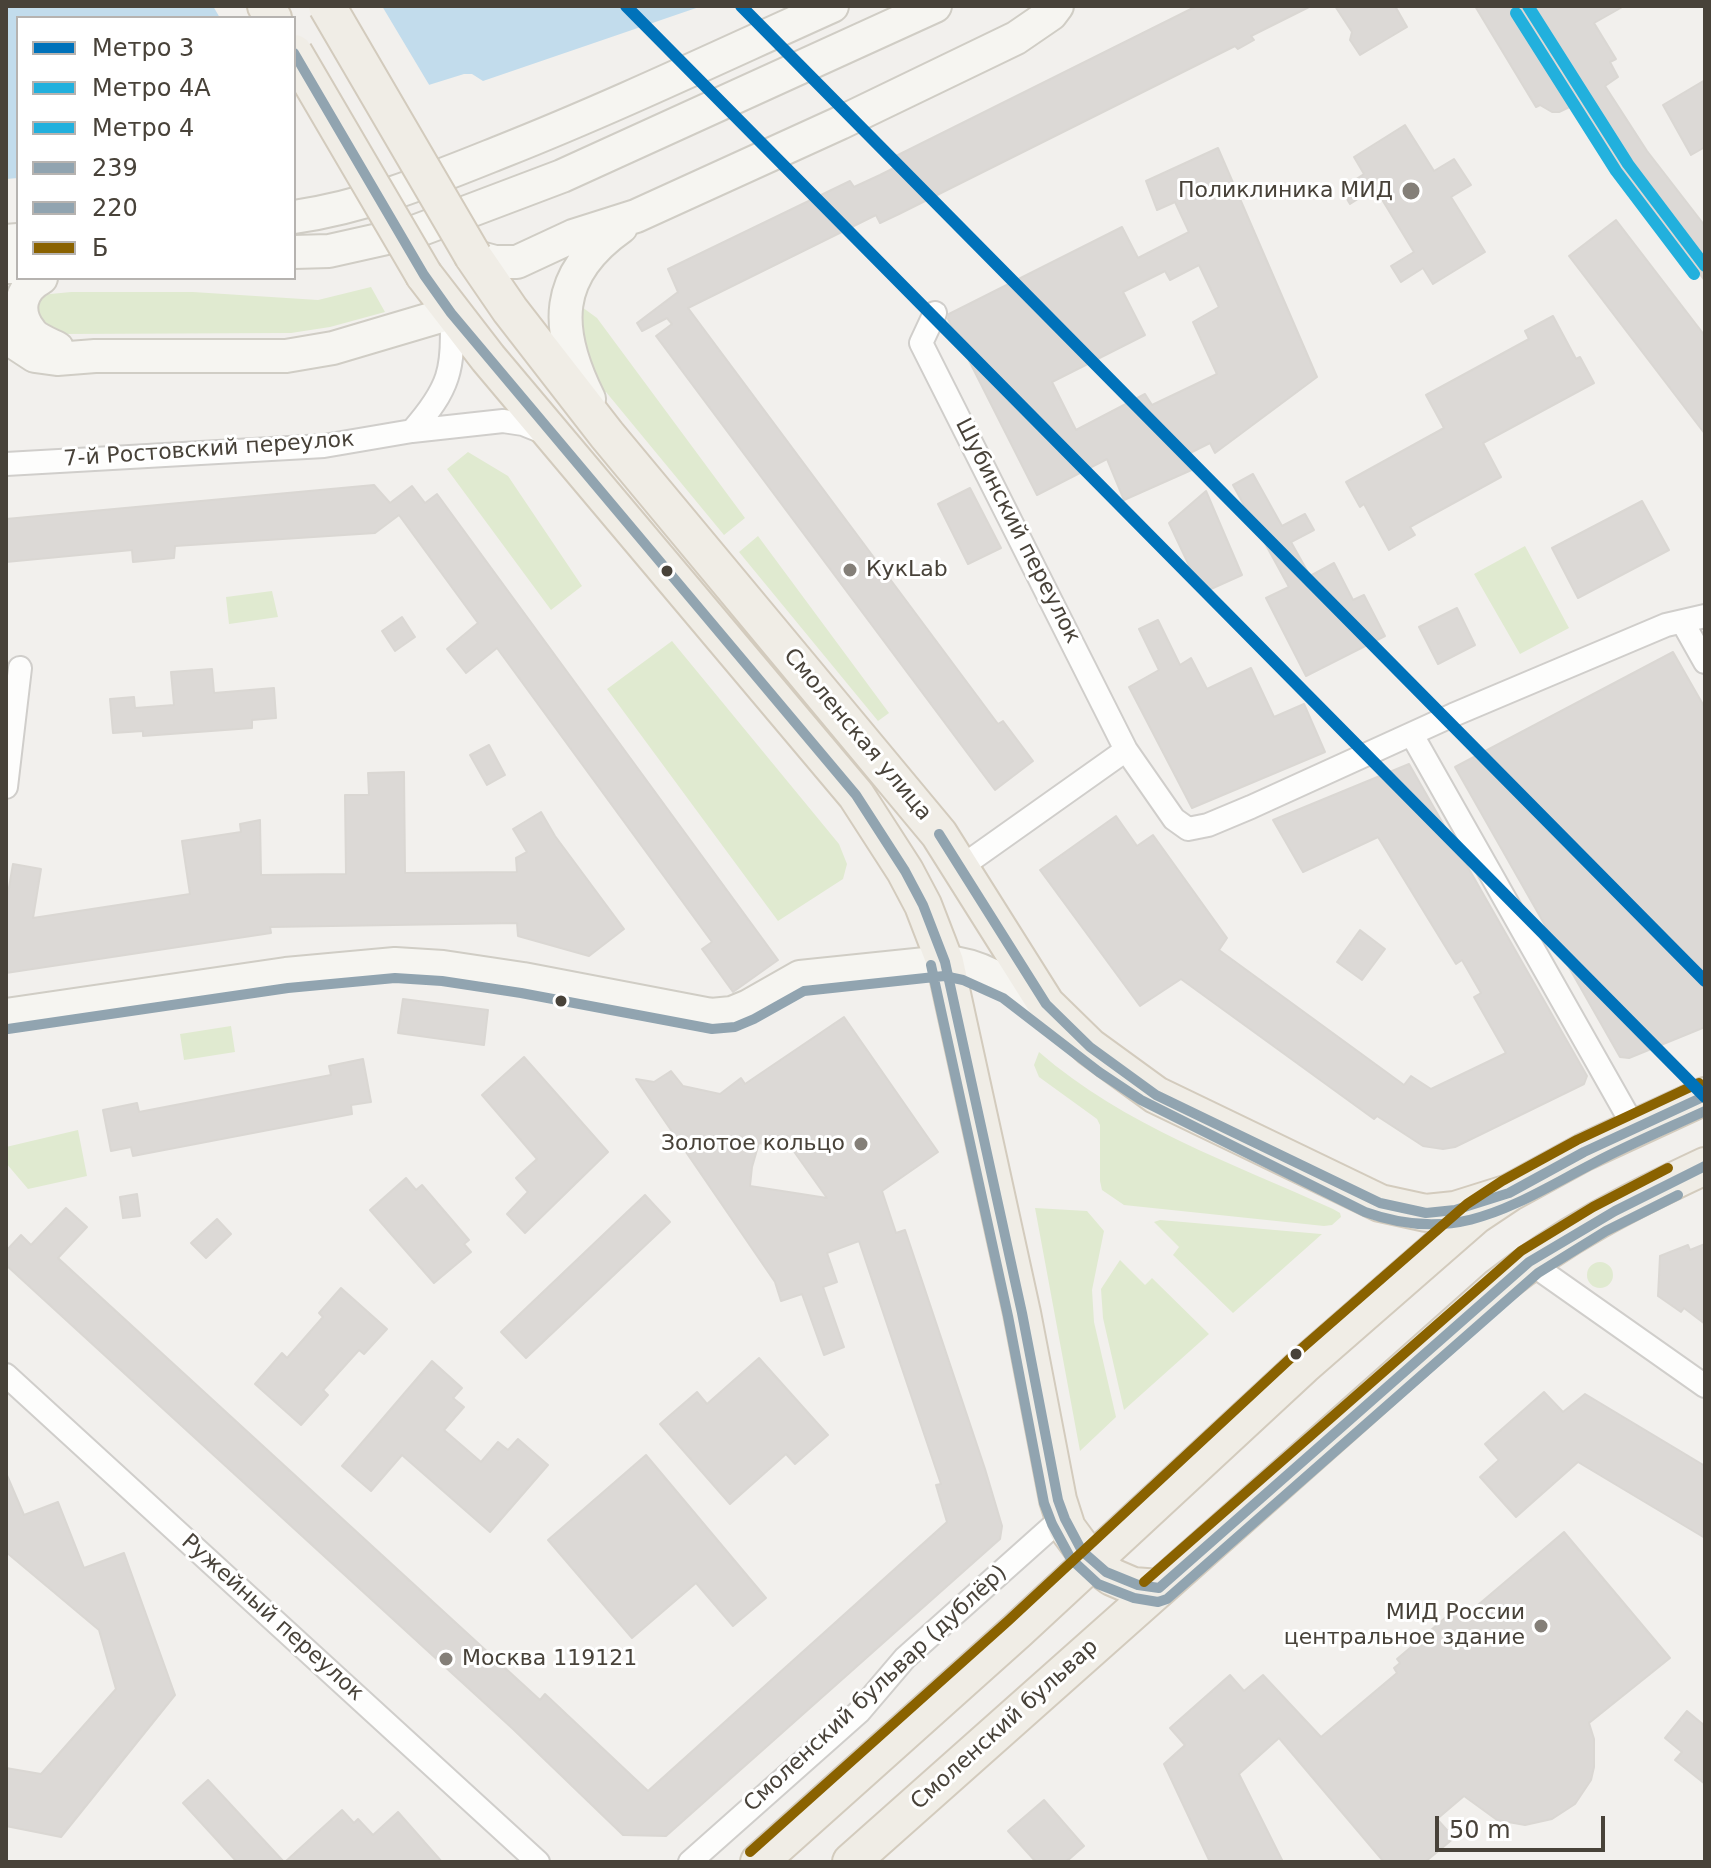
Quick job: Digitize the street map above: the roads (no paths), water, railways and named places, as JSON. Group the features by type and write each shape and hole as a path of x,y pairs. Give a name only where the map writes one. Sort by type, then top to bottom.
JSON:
{"main road":[{"name":"Смоленская улица","path":"327,6 473,256 510,310 607,435 939,834 1040,995 1061,1021 1098,1054 1156,1095 1380,1203 1426,1213 1455,1210 1509,1193"},
{"path":"296,217 338,211 393,195 560,129 832,6"},
{"path":"296,252 329,251 414,232 562,176 935,6"},
{"path":"473,256 495,262 517,262 573,236 636,216 840,123 1037,14"},
{"name":"Смоленская улица","path":"296,56 424,275 451,313 856,795 905,871 923,905 945,962 1063,1517 1077,1545 1092,1562 1112,1577 1133,1586 1159,1588"},
{"path":"607,435 577,375 567,340 566,314 570,286 584,260 602,240 636,216"},
{"path":"37,280 29,284 22,298 21,313 31,333 57,348 95,356"},
{"path":"6,337 35,356 57,359 95,356 286,356 333,348 451,313"},
{"path":"6,1015 273,975 395,964 443,967 523,979 711,1015 732,1013 749,1006 800,977 945,962 965,963 989,972 1061,1021"},
{"path":"759,1862 1092,1562 1375,1301 1466,1223 1509,1193 1634,1127 1705,1096"},
{"name":"Смоленский бульвар","path":"851,1862 1529,1262 1588,1224 1705,1166"}],"street":[{"path":"412,431 443,389 452,352 451,313"},
{"name":"Шубинский переулок","path":"935,313 921,343 1126,750"},
{"name":"7-й Ростовский переулок","path":"6,464 324,446 412,431 503,421 523,424 553,436"},
{"path":"961,867 1126,750 1174,819 1188,829 1208,825 1666,625 1694,619 1705,662"},
{"path":"6,787 20,668"},
{"path":"1412,735 1634,1127"},
{"path":"1529,1262 1705,1386"},
{"name":"Ружейный переулок","path":"6,1375 538,1862"},
{"name":"Смоленский бульвар (дублёр)","path":"690,1862 859,1712 905,1658 1063,1517"}],"water":[{"path":"6,6 702,6 483,81 472,74 464,74 296,126 296,16 16,16 16,178 6,179"}],"metro line":[{"name":"3","path":"626,6 1705,1097"},
{"name":"3","path":"741,6 1705,981"},
{"name":"4А","path":"1528,6 1628,164 1705,266"},
{"name":"4","path":"1516,13 1616,171 1694,274"}],"place":[{"name":"Поликлиника МИД","path":"1411,191"},
{"name":"КукLab","path":"850,570"},
{"name":"Золотое кольцо","path":"861,1144"},
{"name":"МИД России центральное здание","path":"1541,1626"},
{"name":"Москва 119121","path":"446,1659"}]}
